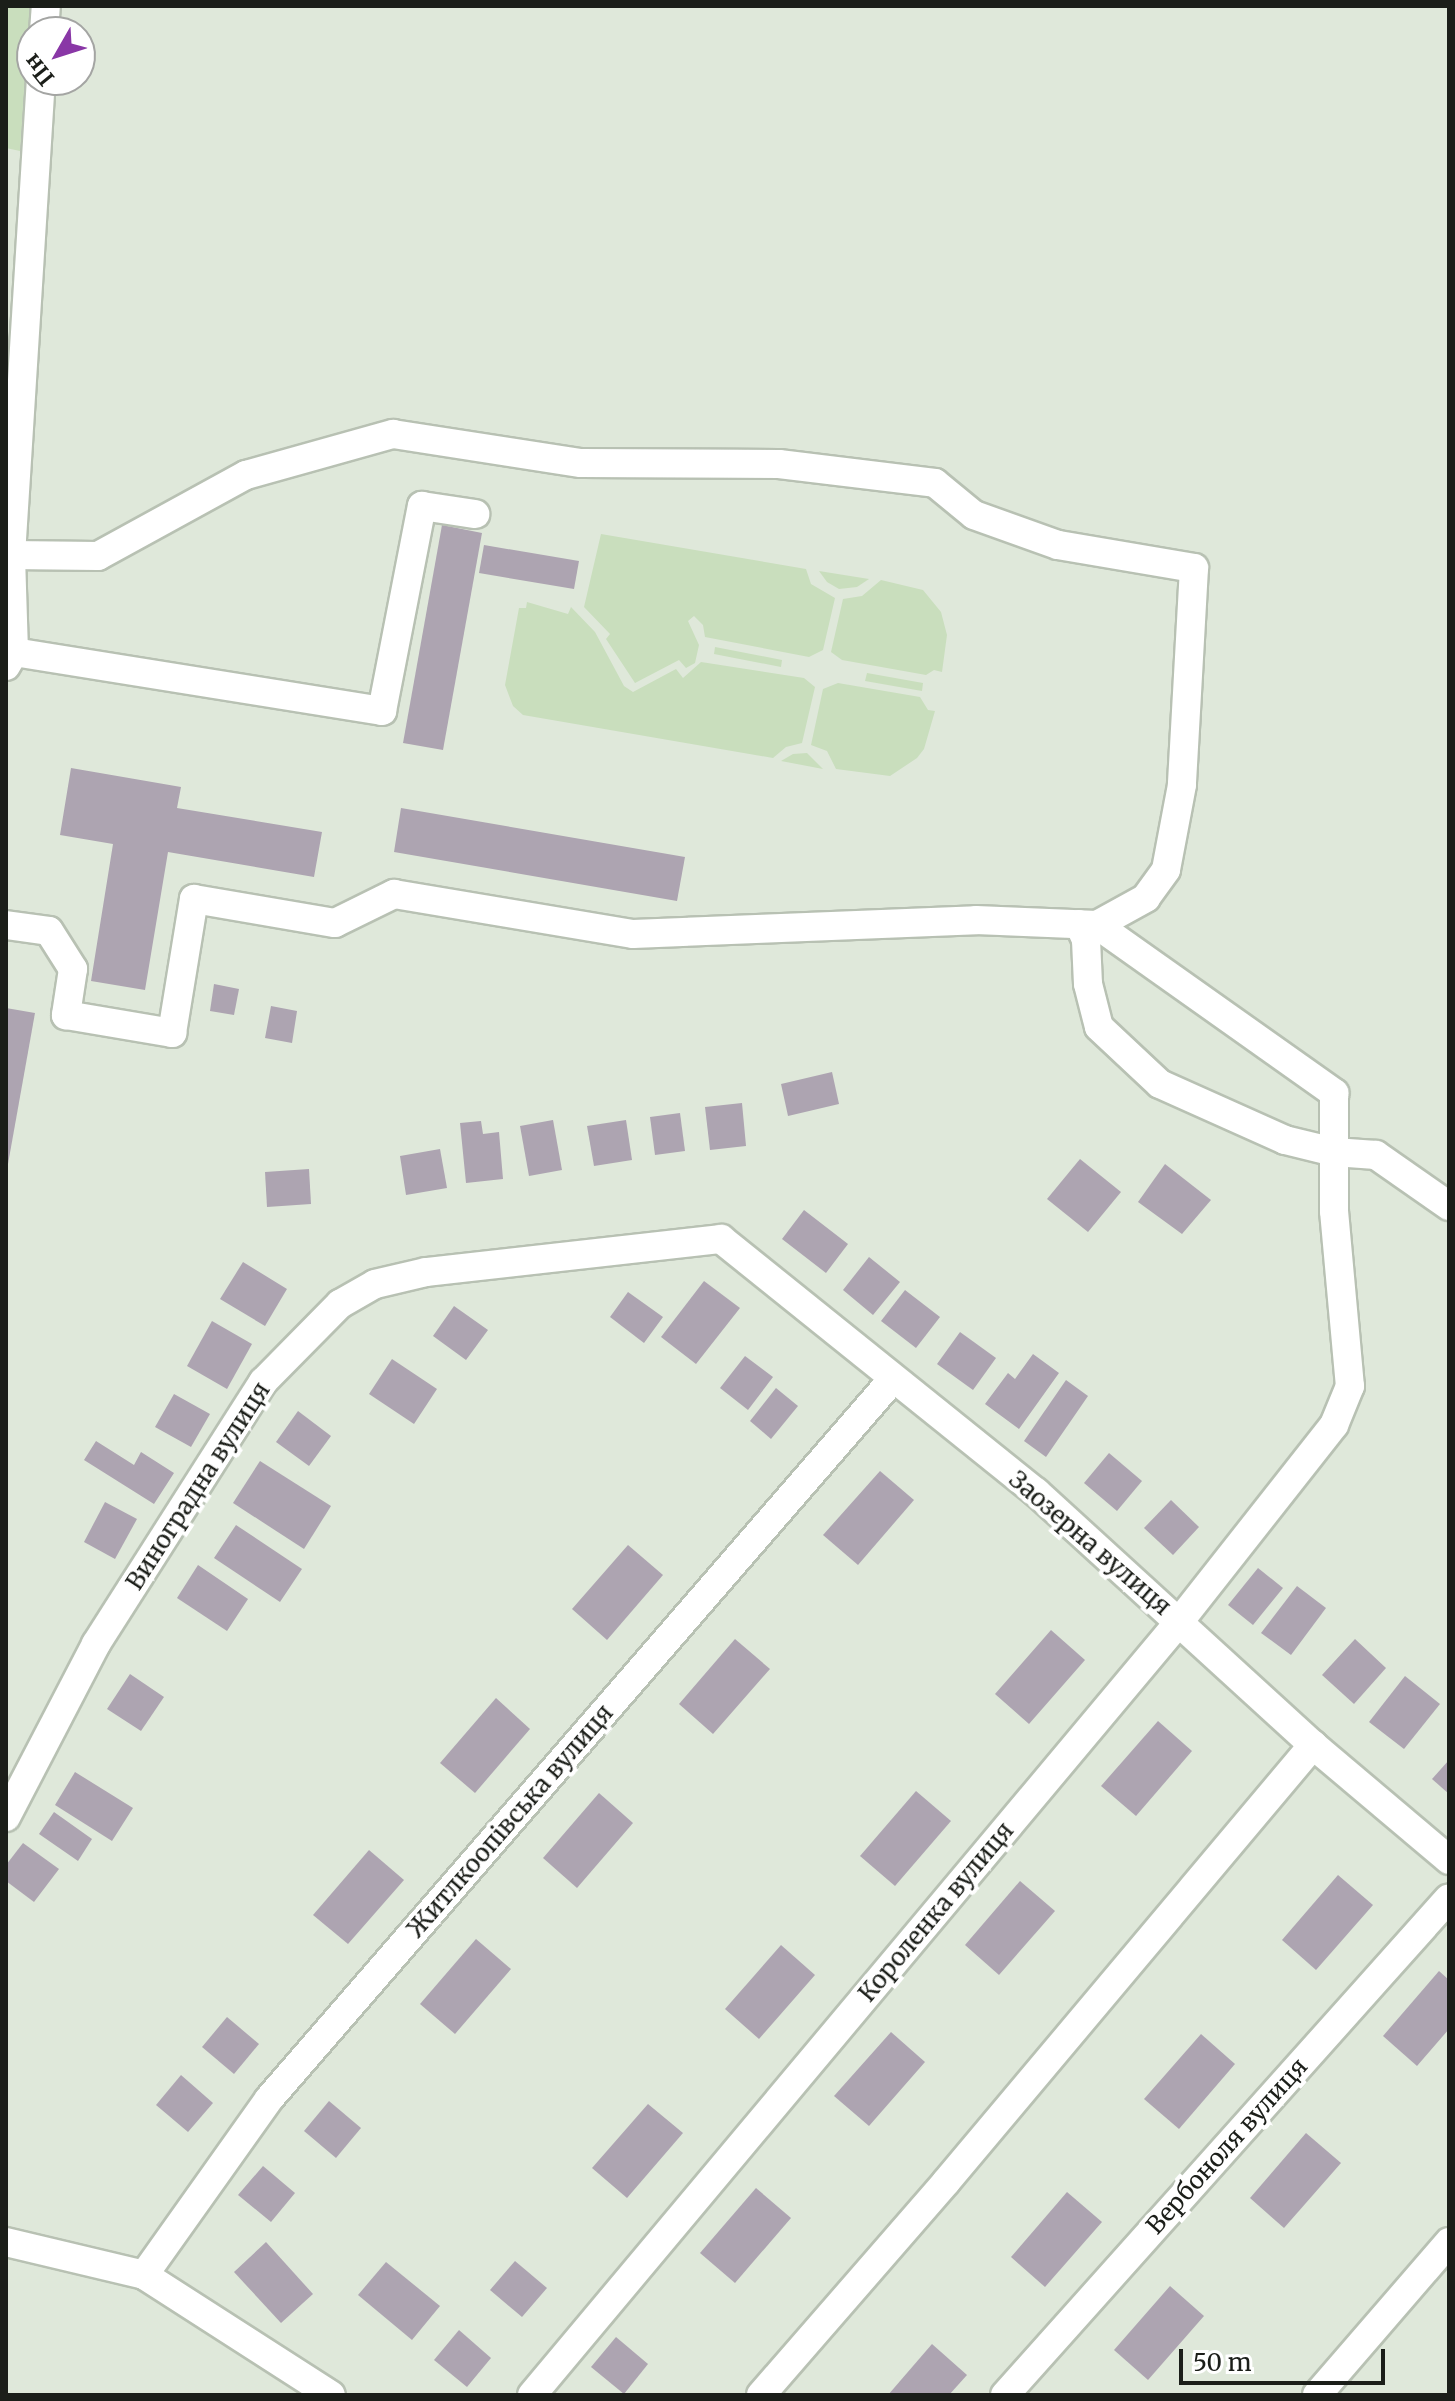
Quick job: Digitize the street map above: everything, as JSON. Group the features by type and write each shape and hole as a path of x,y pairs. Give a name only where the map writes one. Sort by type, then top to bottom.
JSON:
{"street":[{"path":"40,96 11,555 10,659 382,711 422,506 475,514"},
{"path":"6,925 49,931 73,969 66,1015 172,1033 194,899 335,923 394,894 633,934 976,920 1088,924 1146,898 1166,870 1182,785 1194,568 1058,545 974,515 935,483 779,464 581,463 393,434 246,475 98,556 11,555"},
{"path":"1088,924 1088,984 1099,1027 1160,1084 1285,1140 1334,1152 1376,1155 1449,1206"},
{"name":"Короленка вулиця","path":"532,2395 1179,1622 1334,1425 1350,1386 1334,1211 1334,1093 1088,924"},
{"name":"Заозерна вулиця","path":"721,1239 1036,1492 1313,1745 1449,1860"},
{"name":"Виноградна вулиця","path":"6,1817 96,1644 263,1382 340,1304 375,1284 426,1272 721,1239"},
{"name":"Житлкоопівська вулиця","path":"144,2275 269,2099 893,1379"},
{"path":"761,2395 946,2182 1313,1745"},
{"name":"Вербоноля вулиця","path":"1005,2395 1449,1898"},
{"path":"6,2242 144,2275 331,2395"},
{"path":"1317,2395 1449,2242"}],"green space":[{"path":"6,6 32,6 31,16 16,16 16,96 25,96 20,151 6,148"},
{"path":"601,534 806,569 811,584 835,598 823,650 809,657 705,637 703,625 694,616 688,621 699,645 695,663 686,668 679,660 635,683 606,639 610,634 584,607"},
{"path":"819,571 869,579 857,587 839,589 827,582"},
{"path":"881,580 923,590 941,612 947,635 942,672 934,670 926,675 842,660 831,652 843,599 862,596"},
{"path":"527,602 568,614 571,607 595,632 624,686 633,692 676,669 683,678 701,662 804,678 815,687 802,743 786,747 773,758 523,715 513,706 505,685 519,608 526,608"},
{"path":"715,647 782,660 781,667 714,654"},
{"path":"867,673 923,683 922,691 865,681"},
{"path":"838,683 920,697 928,710 935,711 924,749 917,758 890,776 836,769 827,751 811,745 823,689"},
{"path":"807,753 823,769 781,761 793,754"}],"building":[{"path":"442,525 482,533 443,750 403,743"},
{"path":"484,545 579,561 574,589 479,573"},
{"path":"71,768 181,787 177,808 322,832 314,877 168,852 145,990 91,981 113,844 60,835"},
{"path":"401,808 685,857 677,901 394,852"},
{"path":"214,984 239,989 234,1015 210,1011"},
{"path":"271,1006 297,1011 292,1043 265,1038"},
{"path":"6,1008 35,1013 8,1164 6,1164"},
{"path":"832,1072 839,1104 788,1116 781,1084"},
{"path":"742,1103 746,1146 710,1150 705,1107"},
{"path":"680,1113 685,1151 655,1155 650,1117"},
{"path":"553,1120 562,1170 529,1176 520,1126"},
{"path":"626,1120 632,1160 594,1166 587,1126"},
{"path":"481,1121 483,1134 499,1132 503,1179 466,1183 460,1123"},
{"path":"440,1149 447,1188 406,1195 400,1156"},
{"path":"1080,1159 1121,1192 1088,1232 1047,1199"},
{"path":"1165,1164 1211,1200 1182,1234 1138,1202"},
{"path":"309,1169 311,1204 267,1207 265,1172"},
{"path":"804,1210 848,1244 826,1273 782,1239"},
{"path":"869,1257 900,1282 873,1315 843,1290"},
{"path":"243,1262 287,1289 265,1326 220,1299"},
{"path":"704,1281 740,1308 696,1364 661,1337"},
{"path":"905,1290 940,1317 916,1348 881,1321"},
{"path":"628,1292 663,1317 644,1343 610,1317"},
{"path":"454,1306 488,1330 466,1360 433,1336"},
{"path":"212,1321 252,1344 227,1389 187,1366"},
{"path":"960,1332 996,1358 973,1390 937,1364"},
{"path":"1033,1354 1059,1373 1019,1429 985,1404 1008,1373 1015,1379"},
{"path":"745,1356 773,1377 748,1410 720,1388"},
{"path":"392,1359 437,1389 414,1424 369,1394"},
{"path":"1066,1380 1088,1396 1046,1457 1024,1441"},
{"path":"776,1388 798,1406 771,1439 750,1421"},
{"path":"174,1394 210,1414 191,1447 155,1427"},
{"path":"298,1411 331,1436 309,1466 276,1442"},
{"path":"96,1441 134,1465 141,1452 174,1473 154,1504 84,1460"},
{"path":"1109,1453 1142,1481 1117,1511 1084,1483"},
{"path":"260,1461 331,1506 304,1549 233,1503"},
{"path":"880,1471 914,1500 858,1565 823,1535"},
{"path":"1171,1500 1199,1527 1173,1555 1144,1528"},
{"path":"105,1502 137,1519 115,1559 84,1542"},
{"path":"236,1525 302,1569 280,1602 214,1558"},
{"path":"628,1545 663,1575 607,1640 572,1609"},
{"path":"198,1565 248,1599 227,1631 177,1598"},
{"path":"1258,1568 1283,1588 1253,1625 1228,1605"},
{"path":"1297,1586 1326,1608 1291,1655 1261,1633"},
{"path":"1051,1630 1085,1660 1029,1724 995,1694"},
{"path":"735,1639 770,1669 713,1734 679,1704"},
{"path":"1355,1639 1386,1668 1354,1704 1322,1675"},
{"path":"130,1674 164,1697 141,1731 107,1709"},
{"path":"1405,1676 1440,1704 1404,1749 1369,1722"},
{"path":"496,1698 530,1729 475,1793 440,1763"},
{"path":"1158,1721 1192,1751 1136,1816 1101,1786"},
{"path":"1449,1760 1449,1794 1432,1779"},
{"path":"75,1772 133,1808 112,1841 55,1805"},
{"path":"916,1791 951,1821 895,1886 860,1856"},
{"path":"599,1793 633,1823 577,1888 543,1858"},
{"path":"54,1812 92,1839 78,1861 39,1834"},
{"path":"23,1843 59,1869 34,1902 6,1881 6,1865"},
{"path":"369,1850 404,1880 348,1944 313,1915"},
{"path":"1338,1875 1373,1905 1316,1970 1282,1940"},
{"path":"1020,1881 1055,1911 999,1975 965,1945"},
{"path":"476,1939 511,1969 455,2034 420,2004"},
{"path":"781,1945 815,1975 759,2039 725,2009"},
{"path":"1439,1971 1449,1980 1449,2029 1417,2066 1383,2036"},
{"path":"227,2017 259,2044 234,2074 202,2047"},
{"path":"891,2032 925,2062 869,2126 834,2096"},
{"path":"1201,2034 1235,2064 1179,2129 1144,2099"},
{"path":"181,2075 213,2103 188,2132 156,2105"},
{"path":"329,2101 361,2128 336,2158 304,2131"},
{"path":"648,2104 683,2133 627,2198 592,2168"},
{"path":"1306,2133 1341,2163 1284,2228 1250,2198"},
{"path":"263,2166 295,2193 271,2222 238,2195"},
{"path":"756,2188 791,2218 735,2283 700,2253"},
{"path":"1067,2192 1102,2222 1045,2287 1011,2257"},
{"path":"266,2242 313,2294 281,2323 234,2272"},
{"path":"515,2261 547,2288 522,2317 490,2290"},
{"path":"386,2262 440,2306 412,2340 358,2295"},
{"path":"1170,2286 1204,2316 1148,2380 1114,2350"},
{"path":"459,2330 491,2358 467,2387 434,2360"},
{"path":"616,2337 648,2364 624,2394 591,2367"},
{"path":"932,2344 967,2375 949,2395 888,2395"}]}
